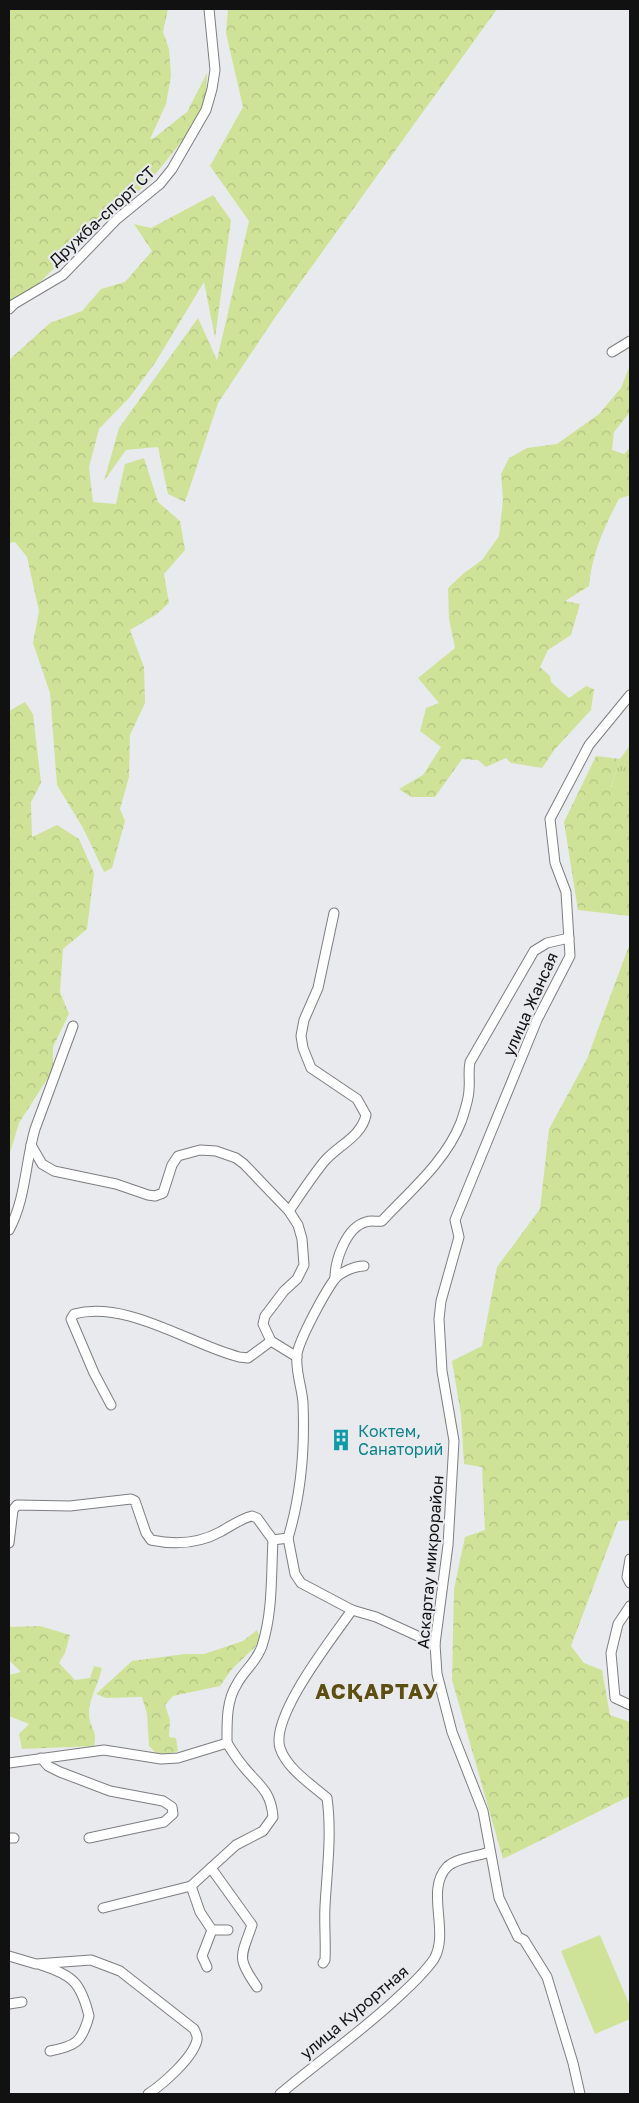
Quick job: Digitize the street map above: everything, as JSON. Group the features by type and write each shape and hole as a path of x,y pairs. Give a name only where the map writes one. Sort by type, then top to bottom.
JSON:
{"street":[{"name":"Дружба-спорт СТ","path":"9,309 14,304 63,275 117,219 160,184 172,169 206,110 212,89 215,70 209,9"},
{"path":"612,352 630,341"},
{"name":"улица Жансая","path":"456,1219 537,1020 570,956 566,892 555,863 550,819 589,745 630,695"},
{"path":"289,1211 324,1162 351,1139 361,1127 366,1115 358,1099 314,1071 306,1058 301,1036 304,1020 318,988 334,913"},
{"path":"435,1644 376,1617 352,1610 302,1584 295,1574 288,1538 294,1518 303,1457 303,1402 297,1357 300,1341 335,1278 338,1256 348,1238 360,1225 368,1221 382,1220 431,1170 461,1123 469,1090 468,1075 470,1062 534,951 547,943 569,938"},
{"path":"9,1230 23,1193 31,1145 73,1026"},
{"path":"31,1145 42,1164 54,1171 116,1184 155,1196 163,1193 172,1165 178,1156 200,1150 216,1151 236,1158 244,1164 289,1211 298,1226 302,1239 304,1265 297,1279 284,1291 265,1316 263,1324 271,1341 297,1357"},
{"name":"Аскартау микрорайон","path":"456,1219 459,1237 441,1301 439,1319 442,1371 454,1440 448,1545 435,1644 438,1674 452,1732 483,1811 499,1898 518,1937 524,1940 547,1977 573,2063 580,2094"},
{"path":"335,1278 356,1266 364,1266"},
{"path":"111,1405 78,1339 71,1319 74,1314 101,1312 127,1316 157,1324 239,1357 248,1358 271,1341"},
{"path":"9,1543 13,1510 17,1506 70,1506 130,1499 135,1501 146,1533 151,1540 173,1544 196,1542 219,1533 236,1522 252,1516 258,1518 273,1540 270,1603 266,1627 256,1660 236,1684 228,1706 227,1743 243,1767 262,1786 269,1798 273,1817 263,1831 236,1846 191,1886 103,1908"},
{"path":"273,1540 288,1538"},
{"path":"630,1558 626,1577 630,1583"},
{"path":"630,1606 618,1624 611,1653 615,1698 630,1705"},
{"path":"324,1963 326,1953 325,1907 329,1856 327,1798 296,1772 280,1749 279,1743 287,1710 296,1691 352,1610"},
{"path":"9,1762 104,1750 169,1759 227,1743"},
{"path":"41,1758 48,1766 60,1772 110,1791 163,1801 172,1807 173,1814 164,1822 89,1838"},
{"name":"улица Курортная","path":"280,2094 373,2020 421,1976 435,1957 440,1933 438,1887 447,1867 490,1852"},
{"path":"210,1868 252,1925 241,1958 246,1972 257,1987"},
{"path":"191,1886 200,1912 212,1930"},
{"path":"212,1930 228,1930"},
{"path":"207,1967 202,1956 212,1930"},
{"path":"9,1956 68,1975 79,1990 89,2016 79,2040 70,2047 50,2051"},
{"path":"36,1964 91,1960 120,1971 194,2029 198,2036 191,2052 180,2066 148,2094"},
{"path":"9,2004 22,2002"}],"green space":[{"path":"9,9 168,9 163,32 169,49 171,76 166,104 150,139 154,138 187,112 207,73 206,97 194,126 150,181 94,229 32,290 9,303"},
{"path":"228,9 497,9 274,319 218,403 185,502 168,494 158,447 126,450 104,481 119,428 198,318 217,360 249,221 210,166 243,107 226,33"},
{"path":"213,195 231,220 215,338 204,282 155,363 129,398 99,429 89,467 93,502 116,504 125,464 144,458 158,502 180,521 185,550 164,574 169,603 157,614 130,630 144,667 145,703 130,735 129,777 120,809 125,821 112,868 104,872 83,828 57,785 50,693 33,643 39,611 27,557 15,542 9,543 9,360 50,323 82,311 101,289 125,282 152,251 134,224 151,228"},
{"path":"630,365 630,412 614,432 612,450 624,454 630,448 630,495 619,499 608,520 596,552 589,586 565,601 580,604 571,635 548,650 540,667 550,676 551,682 569,698 586,686 594,689 591,710 555,749 542,768 511,763 506,758 486,767 478,760 462,759 435,797 411,797 399,789 423,775 441,747 420,731 426,708 439,703 418,678 455,648 449,619 448,588 482,560 499,536 503,500 501,474 509,458 527,448 557,444 599,414 621,388"},
{"path":"25,702 33,714 41,783 31,802 32,837 57,825 79,839 94,873 87,929 63,949 60,992 69,1014 53,1047 53,1070 19,1123 9,1156 9,711"},
{"path":"630,745 630,791 611,788 620,759"},
{"path":"596,756 620,759 611,787 630,791 630,916 578,910 564,822"},
{"path":"630,943 630,1520 618,1521 571,1646 584,1663 602,1670 610,1715 630,1722 630,1796 503,1859 452,1680 454,1589 465,1537 485,1530 482,1467 464,1464 461,1415 452,1361 482,1346 497,1267 540,1209 549,1129 587,1059"},
{"path":"40,1626 70,1635 65,1653 59,1663 75,1680 90,1678 94,1666 102,1668 89,1709 95,1737 94,1746 22,1749 19,1734 29,1724 9,1716 9,1675 21,1672 9,1660 9,1627"},
{"path":"257,1630 260,1638 255,1647 232,1669 220,1686 173,1696 165,1705 170,1720 169,1737 176,1738 178,1751 167,1754 156,1753 149,1746 147,1714 142,1697 106,1698 96,1694 132,1661 185,1654 204,1654 243,1641"},
{"path":"600,1935 630,2006 630,2019 595,2034 561,1951"}],"place":[{"name":"Коктем, Санаторий","path":"341,1440"}],"district":[{"name":"АСҚАРТАУ","path":"377,1692"}]}
